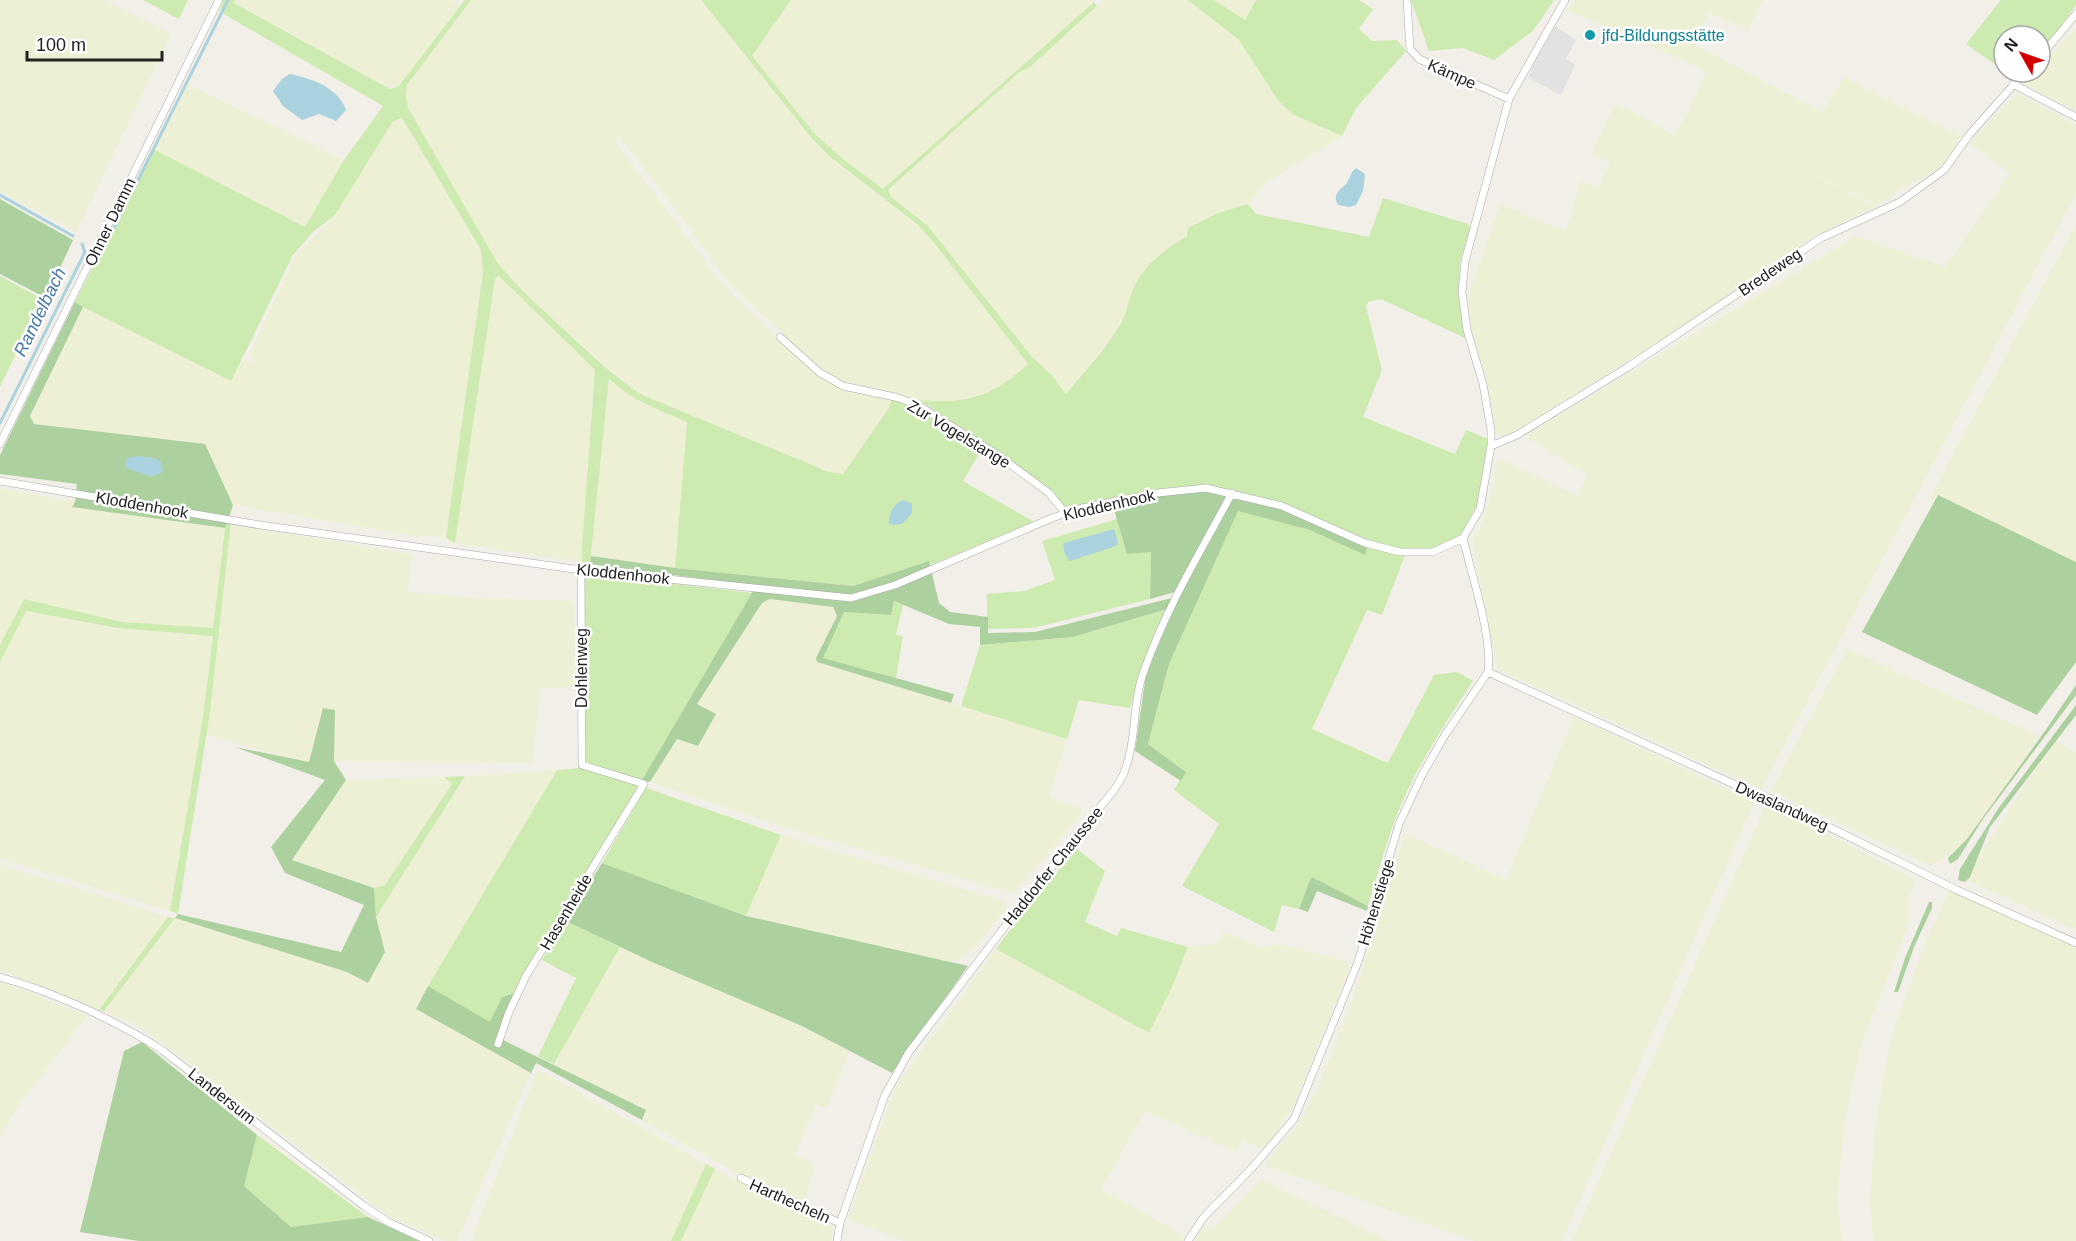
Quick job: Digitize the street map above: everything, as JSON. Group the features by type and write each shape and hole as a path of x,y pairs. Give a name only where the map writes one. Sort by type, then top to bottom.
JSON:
{"street":[{"name":"Ohner Damm","path":"0,444 219,0"},
{"name":"Kämpe","path":"1407,0 1410,49 1419,59 1509,99"},
{"path":"1488,672 1490,660 1485,633 1463,537 1480,509 1491,446 1491,429 1482,384 1467,330 1462,292 1465,261 1509,99 1565,0"},
{"path":"2052,43 2076,14"},
{"path":"2013,84 2076,117"},
{"name":"Bredeweg","path":"1491,446 1517,435 1628,367 1821,238 1900,202 1944,170 1969,135 2013,84"},
{"name":"Zur Vogelstange","path":"780,337 819,372 843,386 916,404 999,456 1049,493 1066,514"},
{"name":"Kloddenhook","path":"0,481 260,525 580,570 851,598 895,585 1082,508 1157,493 1206,488 1282,506 1365,543 1401,552 1433,552 1463,537"},
{"name":"Haddorfer Chaussee","path":"840,1223 885,1095 909,1052 1022,904 1114,790 1124,773 1130,755 1143,672 1176,594 1232,493"},
{"name":"Dohlenweg","path":"580,570 582,765 644,784"},
{"name":"Dwaslandweg","path":"1488,672 1762,797 1772,799 1957,890 2076,942"},
{"name":"Höhenstiege","path":"1188,1241 1203,1218 1251,1169 1294,1119 1358,962 1400,824 1422,775 1445,735 1488,672"},
{"name":"Hasenheide","path":"498,1044 509,1012 526,976 644,784"},
{"name":"Landersum","path":"0,977 43,991 135,1033 162,1050 379,1216 429,1241"},
{"name":"Harthecheln","path":"741,1178 840,1223"},
{"path":"837,1241 840,1223"}],"green space":[{"path":"0,0 103,0 171,34 76,232 0,192"},
{"path":"143,0 188,0 179,19"},
{"path":"223,0 235,0 234,3 390,89 398,87 465,0 471,0 407,85 408,108 497,262 519,287 559,325 608,370 640,394 829,472 843,474 889,408 892,399 915,408 980,452 963,481 1034,522 930,565 929,561 853,586 675,568 687,422 636,398 609,378 590,564 581,562 595,370 499,276 495,279 455,543 446,538 483,271 481,250 402,118 393,121 335,215 313,232 293,255 231,381 75,302 153,149 305,227 344,160 383,106 220,12"},
{"path":"235,0 450,0 461,5 398,88 390,89 234,2"},
{"path":"471,0 701,0 809,136 829,156 917,224 935,244 1028,364 1010,381 988,393 965,401 919,400 840,380 818,366 785,337 721,274 685,222 619,136 615,141 724,286 745,307 810,368 831,384 850,391 892,399 889,408 843,474 829,472 640,394 511,281 497,263 408,108 407,85"},
{"path":"701,0 791,0 752,56 813,132 843,159 883,189 1094,2 1097,6 1028,69 1022,70 888,190 891,197 927,225 1033,358 1050,373 1066,394 1120,325 1135,285 1146,268 1161,254 1187,236 1188,228 1218,213 1248,204 1256,214 1369,237 1383,198 1468,224 1470,228 1460,262 1458,292 1465,338 1381,299 1368,302 1366,307 1382,370 1363,417 1455,454 1466,430 1488,439 1477,505 1461,535 1433,549 1400,549 1368,540 1283,504 1205,484 1160,490 1066,510 1053,491 919,400 952,401 978,396 1003,384 1028,364 935,244 917,224 829,156 809,135"},
{"path":"791,0 1092,0 1094,2 883,189 843,159 813,132 752,56"},
{"path":"1104,0 1188,0 1239,40 1278,100 1292,114 1342,136 1269,181 1248,204 1218,213 1162,252 1130,295 1127,313 1119,327 1066,395 1050,373 1033,358 927,225 891,197 887,190 1022,70 1028,69"},
{"path":"1188,0 1214,0 1245,20 1256,0 1359,0 1373,9 1359,29 1372,41 1397,40 1406,51 1356,108 1342,136 1292,114 1278,100 1239,40"},
{"path":"1214,0 1256,0 1245,20"},
{"path":"1411,0 1554,0 1533,31 1494,60 1463,48 1429,51"},
{"path":"1574,0 1763,0 1748,30 1709,13 1692,43 1822,112 1844,77 1961,136 1941,167 1902,188 1877,205 1713,125 1876,206 1819,234 1765,267 1696,319 1509,435 1501,437 1496,432 1487,380 1472,333 1468,296 1500,204 1566,231 1581,181 1599,188 1610,162 1591,154 1616,103 1674,135 1706,72 1568,11"},
{"path":"2001,0 2076,0 2076,5 2052,38 2052,24 1992,24 1992,62 1966,44"},
{"path":"2076,28 2076,111 2025,85 2052,84 2052,55"},
{"path":"185,83 344,160 305,228 153,149"},
{"path":"2017,93 2076,125 2076,193 1761,789 1497,669 1472,539 1483,522 1497,458 1577,496 1588,474 1525,436 1856,236 1945,267 2010,173 1969,143"},
{"path":"402,118 481,250 483,271 446,538 409,535 233,505 204,444 34,425 30,416 83,307 230,381 243,360 255,362 249,354 295,257 335,215 393,121"},
{"path":"0,199 73,240 46,298 0,274"},
{"path":"2076,224 2076,571 1930,498"},
{"path":"0,276 42,299 0,387"},
{"path":"500,276 595,370 581,562 455,543 495,279"},
{"path":"75,302 83,307 30,416 34,424 205,444 233,505 225,528 72,507 75,502 77,484 0,474 0,455"},
{"path":"609,377 640,402 687,422 675,568 591,556"},
{"path":"0,488 75,502 73,507 225,528 214,628 123,622 24,599 0,645"},
{"path":"1206,491 1283,509 1367,547 1365,555 1310,530 1238,511 1169,664 1148,744 1186,772 1181,781 1135,751 1146,674 1180,594 1175,592 1150,599 1151,552 1127,554 1113,506 1158,496"},
{"path":"1938,495 2076,562 2076,662 2037,715 1862,632"},
{"path":"1238,510 1310,530 1364,554 1367,547 1405,555 1382,615 1367,610 1312,729 1388,763 1434,675 1457,672 1473,681 1410,784 1388,839 1368,906 1312,877 1299,909 1282,905 1274,932 1182,886 1219,824 1174,790 1185,771 1148,744 1169,664"},
{"path":"1117,519 1127,554 1151,551 1150,599 1033,628 987,629 987,594 1024,591 1055,580 1042,541"},
{"path":"226,521 231,522 210,713 178,914 170,911 203,717 213,636 117,628 26,611 0,662 0,645 24,599 123,622 213,628"},
{"path":"231,525 412,554 407,592 476,598 574,601 575,687 541,688 532,763 334,761 335,710 324,708 309,763 207,735"},
{"path":"591,556 675,568 853,586 929,561 939,603 950,612 988,617 988,633 1035,632 1172,598 1167,609 1073,637 980,645 980,627 949,624 894,601 891,615 844,612 823,658 954,694 951,703 817,662 816,658 837,616 833,607 770,599 762,603 697,704 716,714 698,746 677,739 650,782 642,780 756,586 590,564"},
{"path":"583,573 752,593 642,780 584,762"},
{"path":"770,599 833,607 837,616 816,658 817,662 1067,739 1049,797 1081,809 1083,813 1014,893 785,828 650,782 677,738 697,745 697,705 762,603"},
{"path":"894,601 903,605 896,635 903,636 896,678 822,658 844,612 891,615"},
{"path":"1167,609 1141,672 1130,708 1079,700 1067,739 961,706 980,645 1073,637"},
{"path":"26,611 117,628 213,636 203,717 170,911 0,858 0,662"},
{"path":"1847,649 2039,736 1965,843 1931,866 1771,791"},
{"path":"2076,685 2076,695 1983,819 1958,859 1950,864 1948,858 1967,839"},
{"path":"2076,705 2076,715 1990,827 1970,877 1965,882 1958,880 1960,869 1998,809"},
{"path":"323,708 335,710 334,761 346,780 292,860 374,888 376,917 385,952 368,983 347,972 175,918 178,914 341,952 364,905 285,873 271,847 325,780 235,747 309,762"},
{"path":"1574,717 1754,802 1562,1241 1474,1241 1267,1166 1267,1161 1302,1119 1321,1080 1354,995 1405,833 1506,880"},
{"path":"2056,742 2076,752 2076,930 1965,879 2029,779"},
{"path":"581,768 597,771 639,786 515,993 502,997 490,1023 428,986 557,770"},
{"path":"557,770 416,1009 531,1073 457,1241 445,1241 389,1216 141,1027 104,1011 175,918 347,972 368,982 385,952 376,917 465,776"},
{"path":"465,776 376,917 374,888 385,885 452,784 444,777"},
{"path":"444,777 452,784 385,885 374,888 292,861 346,780"},
{"path":"646,788 781,835 746,916 602,863"},
{"path":"1767,803 1916,880 1908,899 1909,924 1861,1044 1845,1120 1837,1198 1842,1241 1572,1241"},
{"path":"781,835 1000,900 1006,904 1006,908 977,946 966,956 949,962 746,916"},
{"path":"1077,849 1105,871 1085,922 1117,936 1121,928 1188,947 1173,985 1149,1033 996,949 1025,910"},
{"path":"602,863 746,916 968,966 892,1073 802,1026 652,962 566,921"},
{"path":"0,865 168,917 99,1010 0,970"},
{"path":"1312,877 1368,906 1367,911 1317,891 1308,912 1299,909"},
{"path":"1952,884 2076,940 2076,1241 1873,1241 1870,1204 1874,1134 1890,1042 1920,955"},
{"path":"1929,902 1932,902 1932,908 1914,947 1898,992 1894,992 1905,958"},
{"path":"168,917 175,918 104,1011 99,1010"},
{"path":"566,921 620,947 554,1064 538,1056 576,978 542,960"},
{"path":"1224,932 1262,948 1279,944 1347,961 1350,968 1293,1107 1265,1150 1243,1140 1237,1152 1145,1111 1101,1189 1185,1236 1182,1241 904,1241 848,1219 896,1086 996,949 1149,1033 1173,985 1188,947 1214,944"},
{"path":"620,947 802,1026 850,1051 826,1108 816,1104 795,1154 815,1165 804,1203 740,1175 642,1120 646,1111 554,1064"},
{"path":"0,981 87,1016 16,1109 0,1138"},
{"path":"428,986 490,1022 502,997 515,993 497,1037 646,1110 642,1120 536,1063 531,1073 416,1009"},
{"path":"142,1042 257,1135 244,1186 291,1227 368,1217 419,1241 139,1241 80,1232 124,1051"},
{"path":"538,1069 706,1164 671,1241 471,1241"},
{"path":"257,1135 368,1217 291,1227 244,1186"},
{"path":"706,1164 715,1169 681,1241 671,1241"},
{"path":"715,1169 833,1226 831,1241 681,1241"},
{"path":"1261,1180 1389,1241 1195,1241 1203,1226 1213,1229"}],"shaded area":[{"path":"1555,26 1576,40 1566,59 1575,65 1561,95 1528,78"}],"water":[{"path":"290,74 315,81 331,90 346,110 336,121 319,114 302,120 283,106 273,91 282,79"},
{"path":"1356,168 1365,174 1363,191 1356,205 1349,207 1338,205 1337,193"},
{"path":"138,456 155,458 161,462 163,472 152,477 126,468 126,460"},
{"path":"904,500 912,504 912,513 902,524 891,525 889,520 891,512 898,503"},
{"path":"1114,529 1118,543 1116,546 1070,561 1066,555 1064,543"}],"waterway":[{"path":"98,260 228,0"},
{"name":"Randelbach","path":"0,195 73,236"},
{"name":"Randelbach","path":"0,423 85,252 82,244"}],"place":[{"name":"jfd-Bildungsstätte","path":"1590,35"}]}
